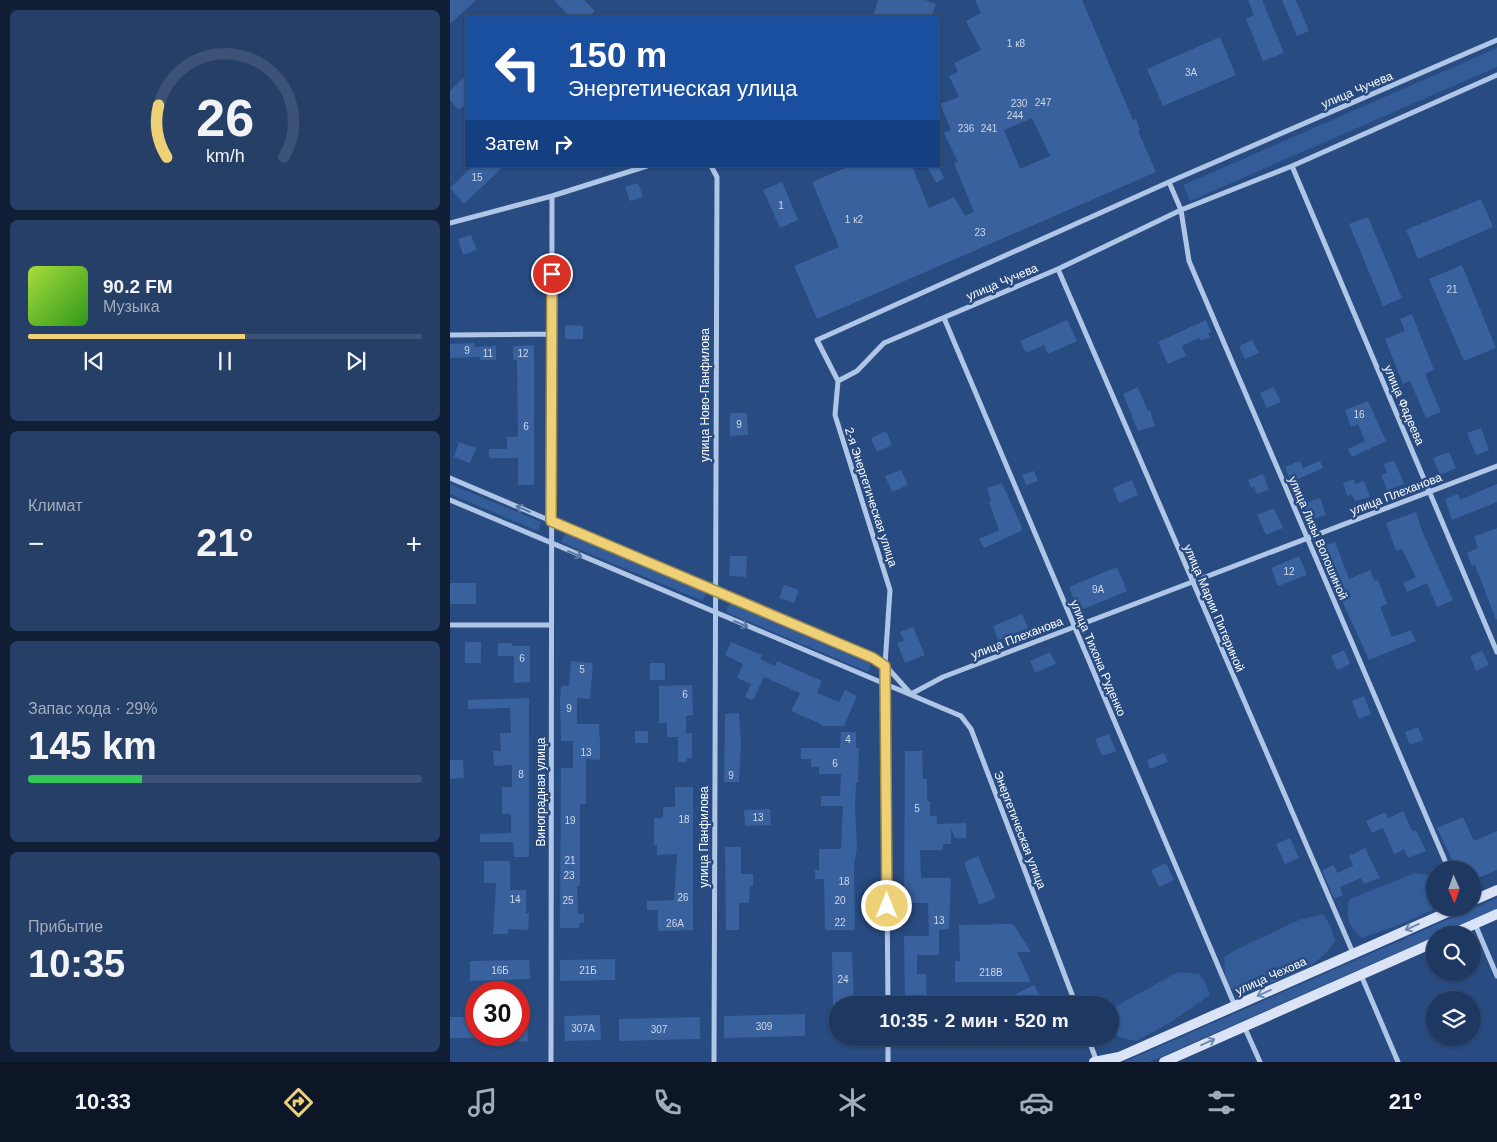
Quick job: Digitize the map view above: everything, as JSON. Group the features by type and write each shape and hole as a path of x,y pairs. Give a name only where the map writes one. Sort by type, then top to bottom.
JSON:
{"main road":[{"path":"1481,896 1497,890"},
{"path":"1470,926 1497,914"},
{"name":"улица Чехова","path":"1095,1062 1127,1053 1439,916"},
{"path":"1164,1062 1426,946"}],"street":[{"name":"улица Чучева","path":"1497,40 1169,182 817,340 838,382 857,371 884,343 1058,269 1181,210 1292,166 1497,75"},
{"name":"улица Фадеева","path":"1292,166 1497,652"},
{"path":"450,223 552,196 644,167"},
{"name":"улица Ново-Панфилова","path":"712,167 717,177 714,613"},
{"path":"1169,182 1181,210"},
{"name":"Виноградная улица","path":"551,1062 552,196"},
{"name":"улица Лизы Волошиной","path":"1181,210 1189,261 1445,861"},
{"name":"улица Марии Питериной","path":"1058,269 1353,953"},
{"name":"улица Тихона Руденко","path":"944,318 1235,1006"},
{"path":"450,335 552,334"},
{"name":"2-я Энергетическая улица","path":"838,382 835,414 890,590 885,666 888,996"},
{"name":"улица Плеханова","path":"911,694 943,677 1497,466"},
{"name":"Энергетическая улица","path":"450,478 873,658 885,666 911,694"},
{"name":"Энергетическая улица","path":"450,500 961,716 972,729 1073,996"},
{"name":"улица Панфилова","path":"714,613 714,1062"},
{"path":"450,625 551,625"},
{"path":"1475,924 1497,976"},
{"path":"1361,975 1398,1062"},
{"path":"1244,1026 1260,1062"},
{"path":"888,1046 888,1062"},
{"path":"1090,1046 1095,1062"}],"shaded area":[{"path":"1497,48 1497,67 1190,201 1183,185"},
{"path":"450,484 541,522 538,531 450,494"},
{"path":"565,533 706,593 703,601 561,542"},
{"path":"730,603 871,663 868,672 726,612"},
{"path":"1415,873 1426,875 1426,913 1362,938 1354,930 1349,920 1348,905 1350,899"},
{"path":"1497,898 1497,909 1458,926 1433,926 1456,916 1481,916 1481,905"},
{"path":"1323,914 1331,927 1335,940 1317,961 1293,975 1239,993 1226,986 1224,958 1235,950 1299,920"},
{"path":"1426,929 1426,940 1149,1062 1124,1062"},
{"path":"1178,972 1199,974 1205,982 1210,995 1168,1024 1136,1041 1119,1037 1119,1004"}],"building":[{"path":"450,0 476,0 450,24"},
{"path":"554,0 584,0 595,11 591,15 568,15"},
{"path":"878,0 925,0 936,4 932,15 873,15"},
{"path":"975,0 1082,0 1133,120 1136,119 1140,130 1138,131 1156,172 817,319 794,266 839,247 812,182 848,167 912,167 929,208 954,197 965,216 974,212 954,163 958,162 944,133 951,130 940,104 959,97 949,76 958,72 954,63 981,50 966,21 981,13","holes":["1032,118 1050,156 1020,169 1004,130"]},
{"path":"1248,0 1262,0 1284,53 1263,61 1246,19 1254,15"},
{"path":"1282,0 1296,0 1309,31 1297,36"},
{"path":"1220,37 1236,75 1163,106 1147,69"},
{"path":"465,76 465,105 459,110 450,100 450,91"},
{"path":"472,167 503,167 464,204 450,188"},
{"path":"928,167 938,167 944,178 936,183"},
{"path":"782,182 798,220 780,228 763,190"},
{"path":"638,183 643,197 630,201 625,187"},
{"path":"1481,199 1493,227 1418,259 1406,230"},
{"path":"1368,217 1402,298 1383,306 1349,224"},
{"path":"471,235 477,250 463,255 458,239"},
{"path":"1462,265 1496,348 1464,361 1429,279"},
{"path":"1412,314 1434,370 1425,374 1441,412 1426,418 1410,381 1403,384 1385,339 1405,331 1400,319"},
{"path":"1067,320 1077,341 1048,354 1044,345 1026,353 1020,341"},
{"path":"1206,320 1211,332 1208,333 1210,337 1201,341 1199,338 1182,346 1186,356 1168,364 1158,342"},
{"path":"565,325 583,326 583,339 565,339"},
{"path":"1252,340 1259,353 1245,359 1239,346"},
{"path":"474,343 474,347 496,346 496,360 480,360 480,357 450,358 450,344"},
{"path":"534,345 534,485 518,485 518,458 489,458 489,449 507,449 507,437 518,437 517,360 513,360 513,346"},
{"path":"1138,387 1148,411 1150,410 1155,426 1138,431 1123,394"},
{"path":"1274,387 1281,402 1267,408 1260,393"},
{"path":"1368,401 1386,441 1352,457 1348,449 1365,441 1358,424 1351,427 1345,410"},
{"path":"730,413 747,413 748,435 730,436"},
{"path":"1481,428 1489,450 1476,455 1467,433"},
{"path":"886,431 892,445 877,452 871,438"},
{"path":"459,442 476,448 470,463 454,457"},
{"path":"1449,452 1456,468 1440,475 1433,458"},
{"path":"1394,460 1404,484 1387,490 1381,475 1387,473 1384,464"},
{"path":"1300,461 1303,468 1320,461 1323,468 1291,482 1285,467"},
{"path":"901,470 908,485 892,492 885,476"},
{"path":"1034,471 1038,481 1026,485 1022,475"},
{"path":"1263,474 1269,490 1257,494 1254,486 1251,488 1248,480"},
{"path":"1354,479 1355,484 1364,481 1370,497 1355,501 1352,495 1347,496 1343,483"},
{"path":"1132,480 1138,495 1119,503 1113,488"},
{"path":"1002,483 1023,530 984,548 979,539 999,530 989,502 991,500 987,488"},
{"path":"1497,484 1497,502 1452,520 1445,499 1458,494 1460,500"},
{"path":"1320,498 1326,515 1307,521 1301,505"},
{"path":"1274,508 1283,528 1266,535 1257,515"},
{"path":"1416,512 1422,531 1453,600 1437,607 1427,583 1407,592 1403,583 1416,577 1402,549 1396,551 1386,523"},
{"path":"1497,528 1496,620 1475,565 1472,566 1467,553 1478,548 1474,537"},
{"path":"1335,542 1349,579 1370,570 1374,581 1378,580 1387,604 1380,607 1392,637 1411,630 1416,641 1369,660 1318,548"},
{"path":"730,556 747,556 746,577 729,576"},
{"path":"1299,556 1307,575 1278,586 1271,568"},
{"path":"1117,567 1127,591 1079,611 1069,587"},
{"path":"450,583 476,583 476,604 450,604"},
{"path":"784,585 799,590 794,603 779,598"},
{"path":"1022,614 1028,628 998,640 993,626"},
{"path":"913,627 925,655 905,663 897,643 904,641 900,632"},
{"path":"465,642 481,642 481,663 465,663"},
{"path":"731,642 762,655 760,659 775,666 777,661 822,681 817,693 839,702 845,690 857,696 844,726 821,726 821,724 791,711 800,693 764,677 753,700 745,697 751,684 737,678 743,664 725,655"},
{"path":"498,643 512,643 512,646 530,646 530,682 514,683 514,656 498,656"},
{"path":"1344,650 1350,664 1337,670 1331,656"},
{"path":"1482,651 1489,665 1476,671 1470,656"},
{"path":"1050,652 1056,664 1035,673 1030,661"},
{"path":"571,661 593,663 590,699 577,698 577,724 599,724 600,760 586,759 586,804 580,804 580,886 577,886 578,914 584,914 584,923 580,923 579,928 560,928 561,768 573,768 573,741 561,741 560,700 561,686 569,686"},
{"path":"650,663 665,663 665,680 650,680"},
{"path":"692,685 693,715 686,716 686,733 692,733 692,758 687,758 687,762 678,762 678,737 667,737 667,723 659,723 659,686"},
{"path":"1364,696 1371,714 1359,719 1352,701"},
{"path":"529,698 529,857 514,857 513,842 480,842 480,834 511,833 511,814 502,814 502,787 512,787 512,765 494,766 493,751 501,751 500,733 511,733 510,708 468,709 468,700"},
{"path":"739,713 741,742 739,782 724,782 725,714"},
{"path":"1418,727 1423,740 1410,745 1405,732"},
{"path":"635,731 648,731 648,743 635,743"},
{"path":"841,732 856,732 856,748 859,748 855,806 857,847 854,865 855,930 825,930 824,879 815,879 815,870 819,870 819,849 841,849 843,806 821,806 821,796 840,796 841,774 819,774 819,767 811,767 811,759 801,759 801,748 840,748"},
{"path":"1109,734 1116,751 1102,756 1095,739"},
{"path":"905,751 922,751 923,779 927,779 927,801 930,801 930,816 937,816 937,824 966,823 966,838 955,838 951,829 951,844 943,844 943,850 920,850 921,878 951,878 949,929 939,930 939,955 917,955 917,974 926,974 927,996 905,996 904,936 929,936 928,903 904,903"},
{"path":"1164,753 1168,762 1150,769 1147,760"},
{"path":"450,760 463,760 464,778 450,779"},
{"path":"675,787 693,787 693,930 658,931 658,910 647,910 647,901 674,900 677,854 657,855 657,845 654,845 654,818 663,818 663,807 675,807"},
{"path":"770,809 771,825 745,826 744,810"},
{"path":"1403,811 1412,831 1416,830 1426,851 1408,858 1404,849 1394,854 1383,828 1372,833 1366,821 1385,812 1388,818"},
{"path":"1463,817 1474,841 1497,831 1497,870 1481,877 1481,861 1453,861 1437,828"},
{"path":"1290,838 1299,858 1285,864 1276,844"},
{"path":"725,847 741,847 741,874 753,874 753,886 750,886 749,903 739,903 739,930 726,930"},
{"path":"1365,848 1380,878 1364,884 1361,878 1340,887 1343,895 1334,899 1322,870 1334,865 1337,873 1353,866 1349,856"},
{"path":"978,856 996,898 979,905 964,862"},
{"path":"484,861 510,861 510,890 526,890 526,913 529,913 528,930 508,929 508,934 493,934 496,883 484,883"},
{"path":"1166,863 1174,880 1159,887 1151,870"},
{"path":"1013,924 1031,952 1017,952 1031,982 955,982 955,961 960,961 959,925"},
{"path":"832,952 852,952 854,996 833,996"},
{"path":"615,959 615,980 560,981 560,960"},
{"path":"529,960 530,979 470,981 470,961"},
{"path":"1034,985 1040,996 1015,996"},
{"path":"805,1014 805,1036 724,1038 724,1016"},
{"path":"600,1015 601,1040 565,1041 564,1016"},
{"path":"450,1017 465,1017 465,1038 450,1038"},
{"path":"700,1017 700,1039 619,1041 619,1019"}],"route":[{"path":"552,274 551,521 873,658 885,666 887,906"}]}
